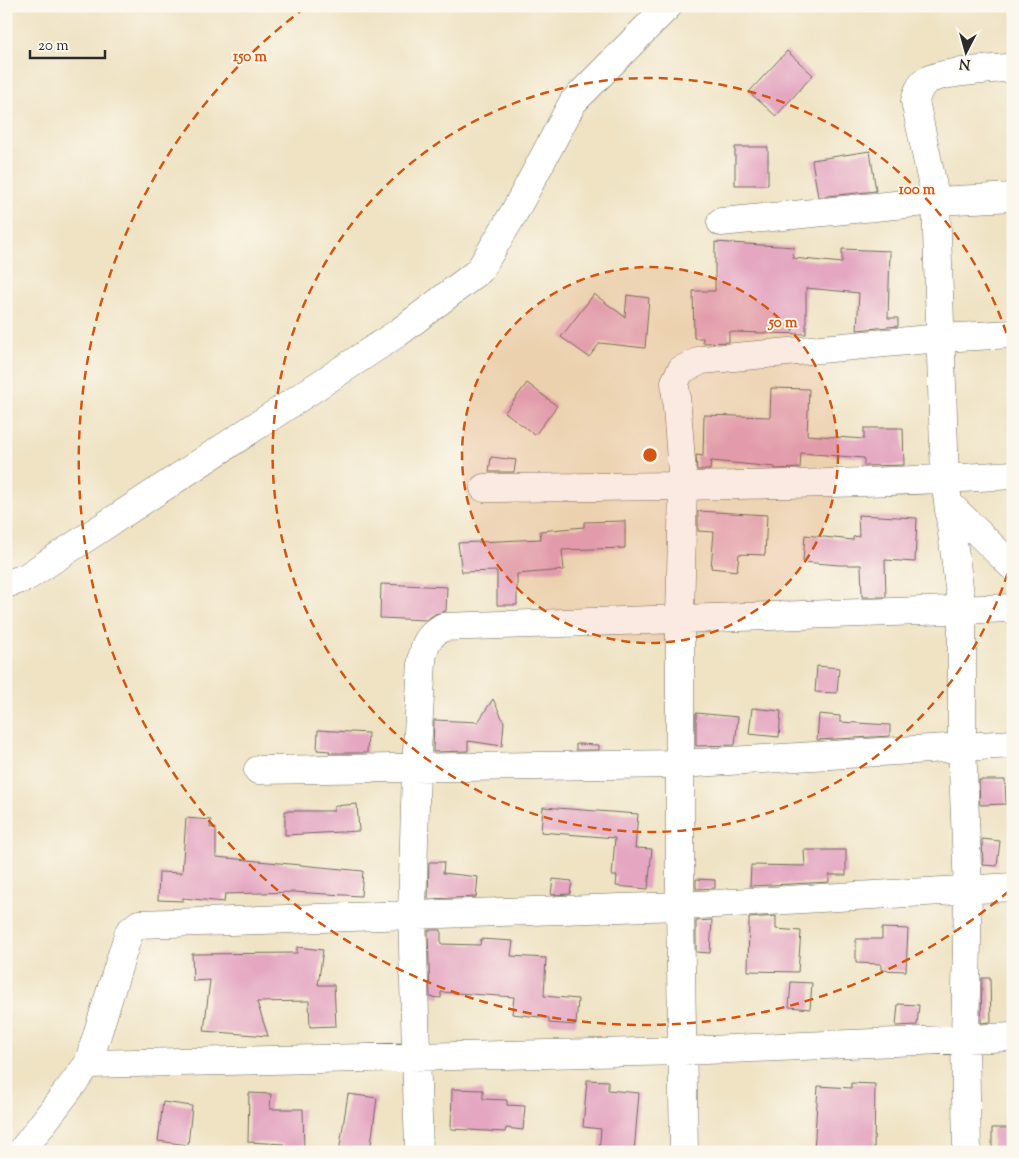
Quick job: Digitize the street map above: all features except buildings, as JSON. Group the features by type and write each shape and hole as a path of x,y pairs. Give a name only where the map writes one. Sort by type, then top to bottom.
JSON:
{"street":[{"path":"6,584 25,578 398,332 478,271 515,211 573,102 668,6"},
{"path":"967,1152 965,1040 968,890 962,746 962,610 947,491 936,201 915,102 918,90 926,81 942,76 1013,67"},
{"path":"721,222 936,201 1013,197"},
{"path":"684,1152 680,906 680,619 683,486 675,382 682,370 702,360 940,338 1013,334"},
{"path":"484,488 683,486 947,491 1013,474"},
{"path":"947,491 1013,568"},
{"path":"419,1152 412,914 416,770 424,645 431,634 443,627 1013,608"},
{"path":"258,770 416,770 680,764 1013,744"},
{"path":"21,1152 88,1064 129,932 139,924 680,906 1013,887"},
{"path":"88,1064 683,1051 1013,1037"}]}
